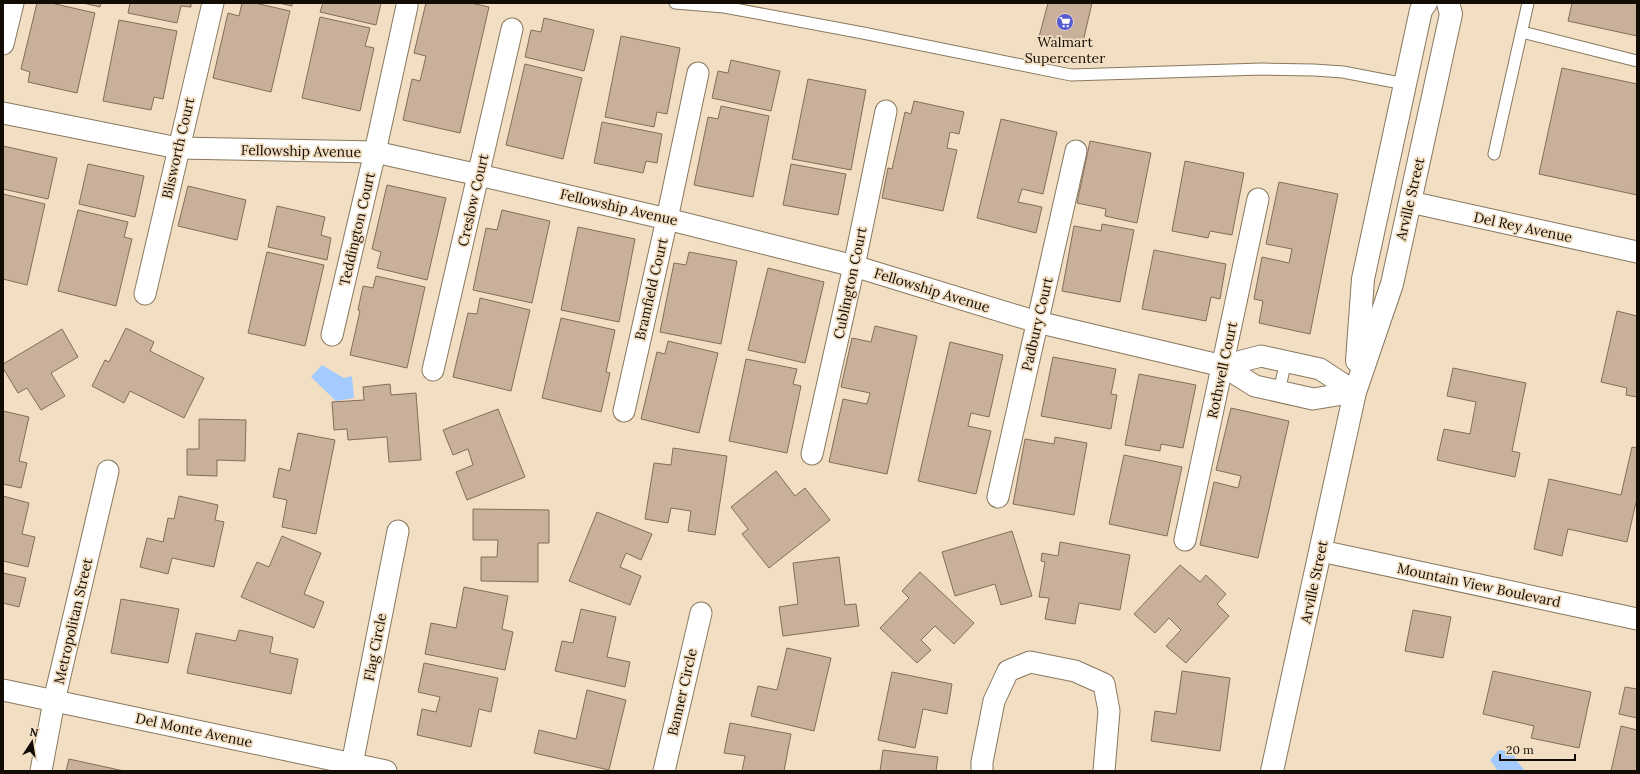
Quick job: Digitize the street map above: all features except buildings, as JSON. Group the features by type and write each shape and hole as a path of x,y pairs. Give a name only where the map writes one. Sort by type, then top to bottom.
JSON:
{"street":[{"path":"3,44 13,3"},
{"name":"Blisworth Court","path":"145,294 213,3"},
{"name":"Arville Street","path":"1355,392 1363,279 1421,10 1426,3"},
{"name":"Arville Street","path":"1272,771 1355,392 1392,284 1451,14 1448,3"},
{"name":"Teddington Court","path":"332,335 375,152 407,6"},
{"name":"Creslow Court","path":"433,370 512,29"},
{"path":"1405,84 1440,65"},
{"name":"Bramfield Court","path":"624,411 698,73"},
{"name":"Cublington Court","path":"812,454 854,266 886,112"},
{"name":"Fellowship Avenue","path":"3,113 178,148 375,152 479,174 854,266 1037,322 1223,366 1255,386 1313,399 1355,392"},
{"name":"Padbury Court","path":"998,497 1076,151"},
{"name":"Rothwell Court","path":"1185,540 1258,200"},
{"path":"1375,222 1392,209 1410,202"},
{"name":"Del Rey Avenue","path":"1410,202 1637,252"},
{"name":"Fellowship Avenue","path":"1223,366 1261,356 1320,368 1355,392"},
{"name":"Metropolitan Street","path":"41,771 54,701 108,472"},
{"name":"Flag Circle","path":"352,764 398,531"},
{"name":"Mountain View Boulevard","path":"1321,551 1637,619"},
{"name":"Banner Circle","path":"664,771 701,613"},
{"path":"982,771 982,762 994,701 1008,671 1030,662 1075,671 1104,684 1109,711 1104,771"},
{"name":"Del Monte Avenue","path":"3,690 386,771"}],"lane":[{"path":"675,3 724,7 863,33 1071,75 1262,69 1314,70 1343,72 1405,84"},
{"path":"1494,154 1528,3"},
{"path":"1522,32 1637,61"},
{"path":"1279,391 1286,361"}],"water":[{"path":"322,365 344,378 352,376 354,398 336,401 311,377"},
{"path":"1499,750 1513,752 1516,760 1525,771 1498,771 1490,760"}],"place":[{"name":"Walmart Supercenter","path":"1065,22"}]}
